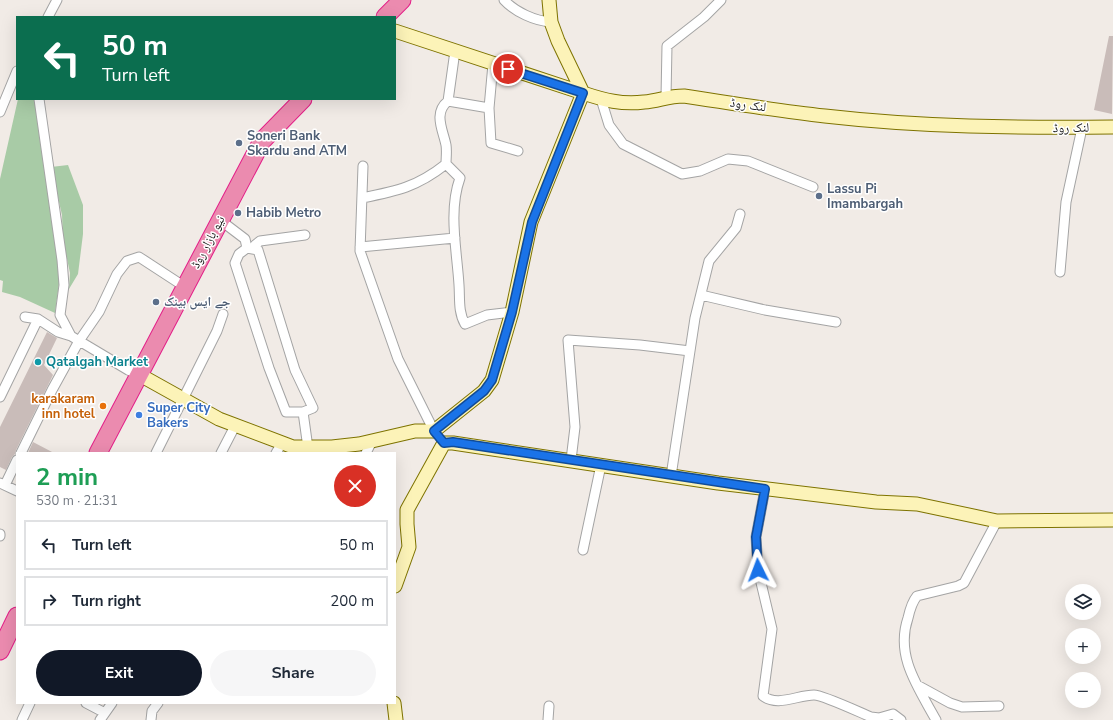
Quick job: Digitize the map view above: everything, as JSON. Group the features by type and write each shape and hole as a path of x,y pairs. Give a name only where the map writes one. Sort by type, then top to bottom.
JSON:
{"highway":[{"path":"386,16 402,0"},
{"name":"نیو بازار روڈ","path":"99,452 262,141 301,100"},
{"path":"0,651 16,618"}],"main road":[{"path":"140,375 184,398 219,419 279,448 369,447 415,431 434,431 484,391 492,380 512,312 532,222 583,93 558,41 551,22 549,0"},
{"name":"لنک روڈ","path":"396,31 601,99 626,104 646,102 666,97 684,96 826,116 874,120 1021,128 1113,127"},
{"path":"434,431 444,443"},
{"path":"444,443 453,442 765,489 876,502 917,504 997,521 1113,520"},
{"path":"396,583 410,547 407,510 444,443"},
{"path":"394,704 396,720"}],"street":[{"path":"49,16 57,0"},
{"path":"504,0 518,11 540,22 551,22"},
{"path":"666,97 667,46 704,17 721,0"},
{"path":"455,51 448,101 444,104 440,112 440,120 446,146 446,164 460,178 456,189 455,238 460,307 464,324 487,315 512,312"},
{"path":"493,64 489,108 491,143 518,151"},
{"path":"0,112 16,74"},
{"path":"0,87 10,89"},
{"path":"601,99 608,125 623,144 682,174 700,171 728,159 748,161 813,187"},
{"path":"39,100 62,260 64,285 60,315 70,336"},
{"path":"448,101 489,108"},
{"path":"1060,272 1066,202 1082,128"},
{"path":"362,198 406,188 427,178 446,164"},
{"path":"363,166 360,251 398,359 434,431"},
{"path":"671,476 690,351 709,261 736,228 740,214"},
{"path":"220,220 245,239 247,248"},
{"path":"258,250 247,248 239,254 235,263 268,368 286,412 303,412 313,408 295,370 258,250 256,245 260,241 305,235"},
{"path":"360,247 455,238"},
{"path":"21,452 52,390 79,342 99,312 117,274 127,261 140,257 152,267 185,287"},
{"path":"701,295 765,310 836,322"},
{"path":"157,452 217,331 223,314"},
{"path":"25,317 38,319 58,332 70,336 128,370 140,375"},
{"path":"0,397 38,319"},
{"path":"571,460 575,426 568,340 640,345 690,351"},
{"path":"303,412 308,448"},
{"path":"222,452 235,426"},
{"path":"16,462 2,484 16,491"},
{"path":"583,550 601,465"},
{"path":"765,489 763,507 758,520 758,570 772,629 763,696 768,700 794,700 814,695 871,717 879,718 893,714 901,720"},
{"path":"936,720 917,684 911,676 906,660 903,630 913,600 918,596 925,593 946,590 964,583 997,521"},
{"path":"917,684 950,703 962,707 999,706"},
{"path":"22,720 30,704"},
{"path":"87,704 102,716 111,704"},
{"path":"151,720 152,711 157,704"},
{"path":"548,720 549,706"}],"green space":[{"path":"18,100 36,100 59,262 59,284 55,313 20,297 2,292 3,281 0,280 0,179"},
{"path":"68,165 83,205 83,234 78,274 69,289 70,273 63,240 62,215 51,167"}],"building":[{"path":"1109,36 1113,36 1112,114 1094,110"},
{"path":"47,332 57,338 44,365 53,375 6,470 0,467 0,427"},
{"path":"33,442 52,452 28,452"}],"place":[{"name":"Soneri Bank Skardu and ATM","path":"239,143"},
{"name":"Lassu Pi Imambargah","path":"819,196"},
{"name":"Habib Metro","path":"238,213"},
{"name":"جے ایس بینک","path":"156,302"},
{"name":"Qatalgah Market","path":"38,362"},
{"name":"karakaram inn hotel","path":"103,406"},
{"name":"Super City Bakers","path":"139,415"}],"route":[{"path":"508,69 583,93 532,222 514,297 512,312 492,380 484,391 434,431 444,443 453,442 718,484 765,489 763,507 758,520 756,537 758,570"}]}
